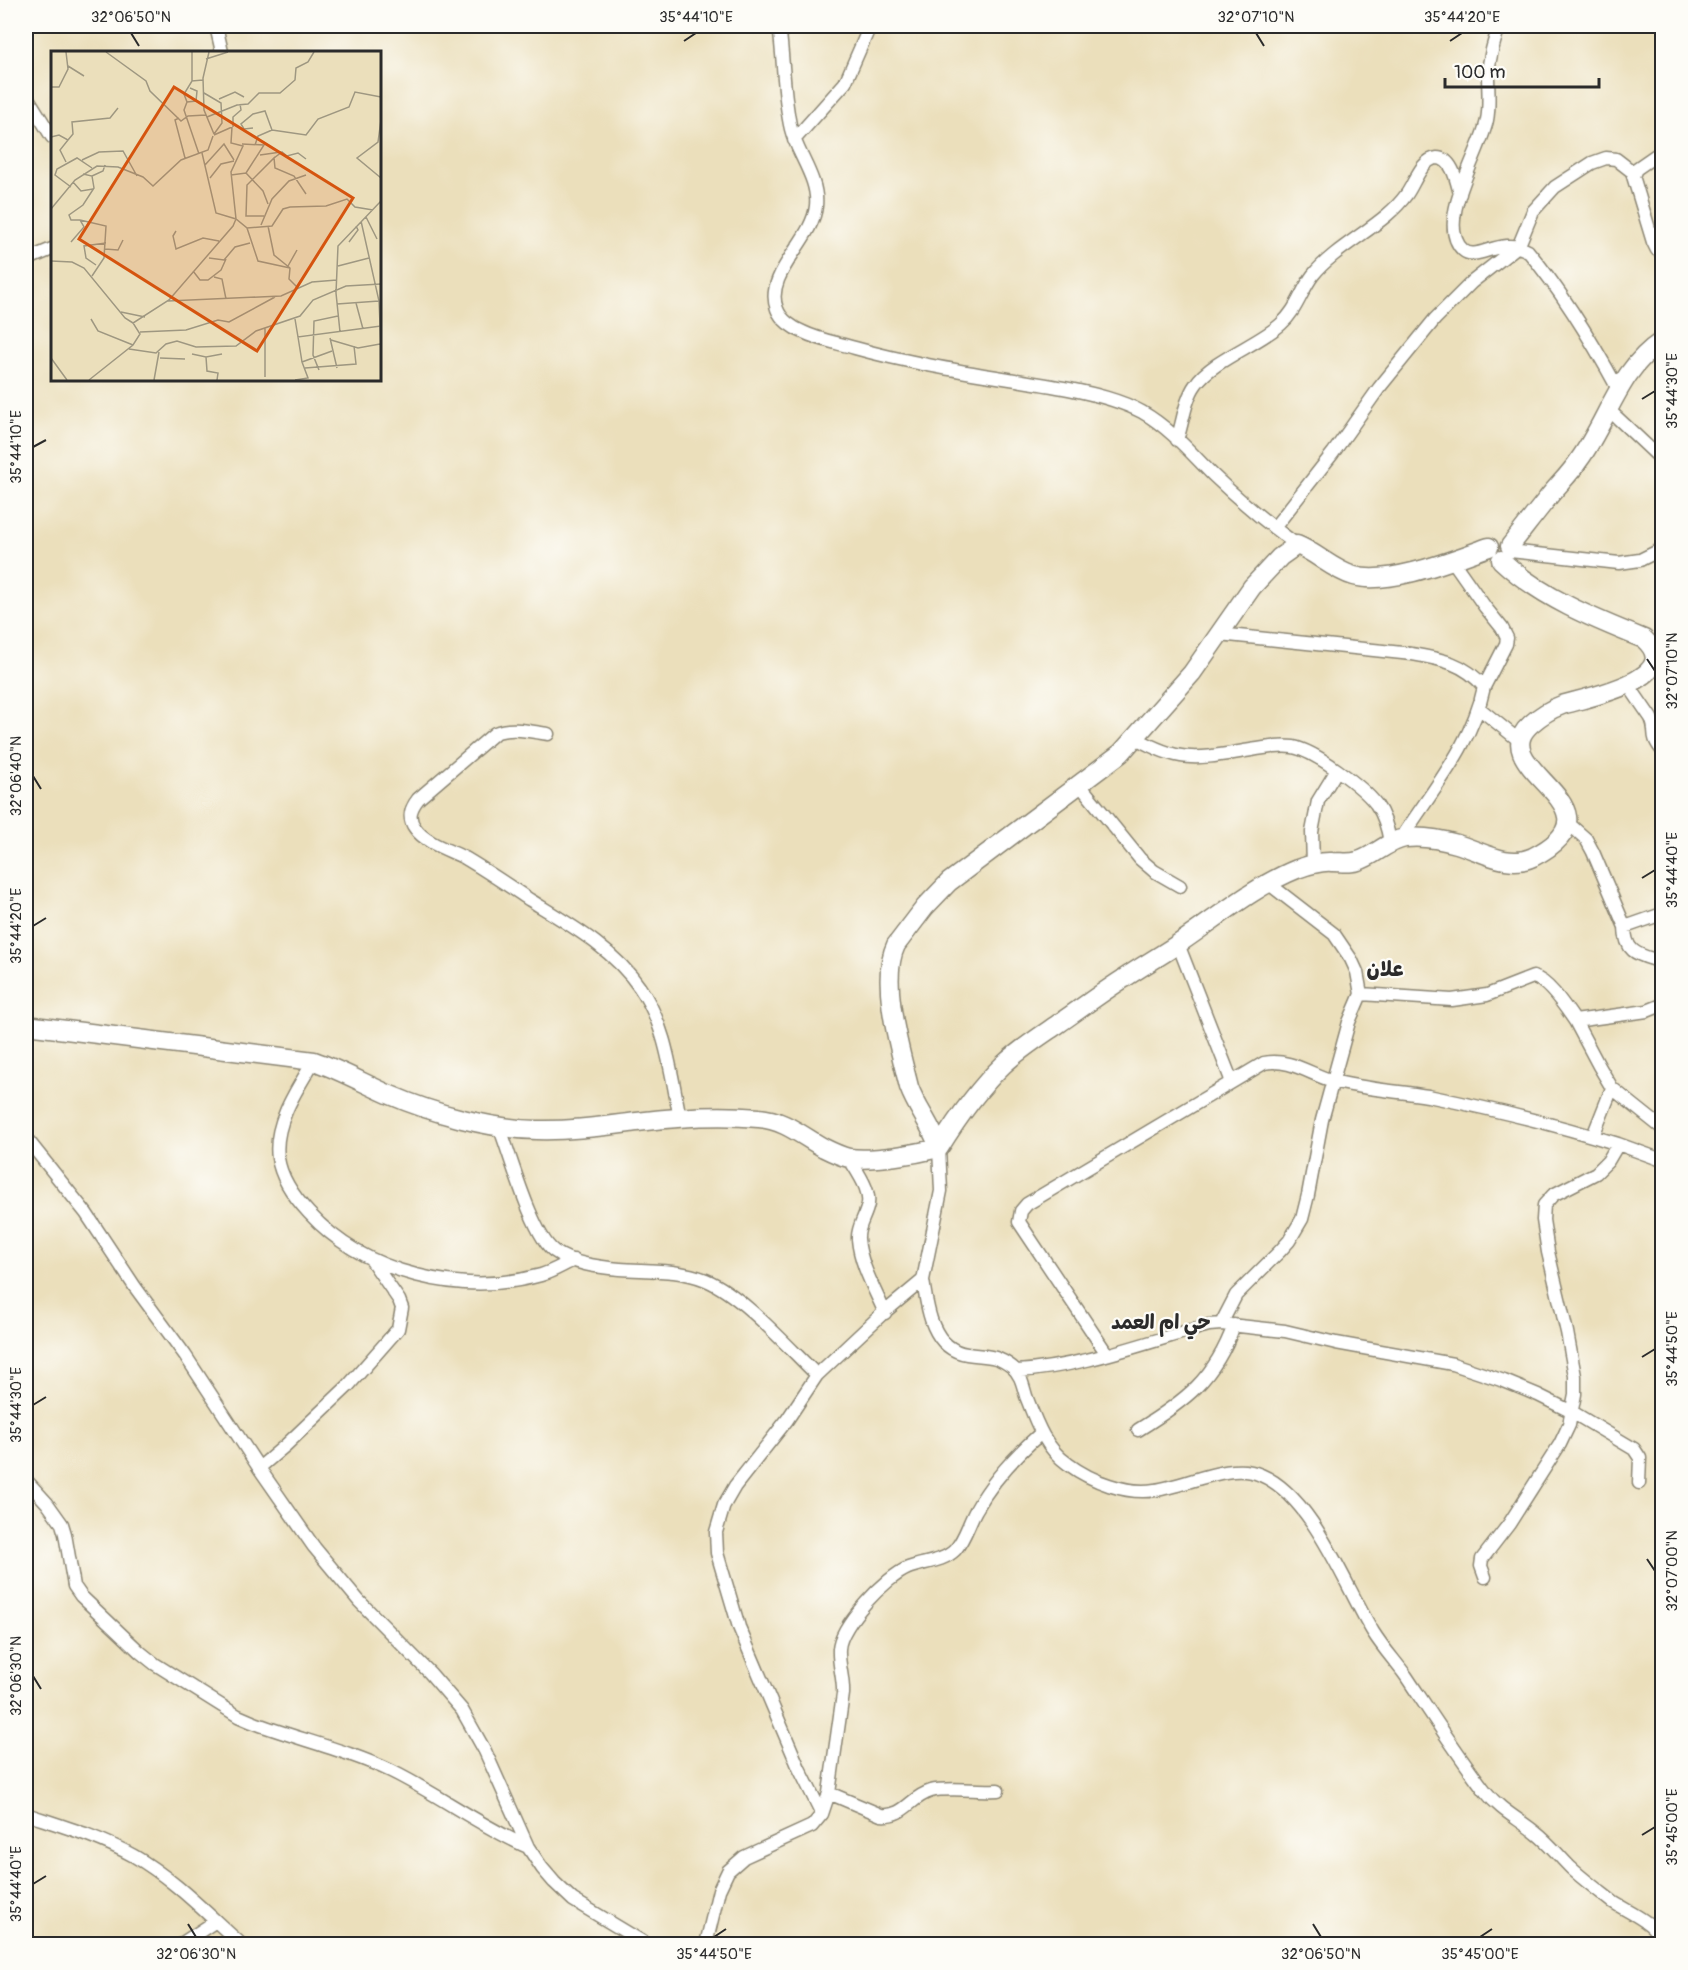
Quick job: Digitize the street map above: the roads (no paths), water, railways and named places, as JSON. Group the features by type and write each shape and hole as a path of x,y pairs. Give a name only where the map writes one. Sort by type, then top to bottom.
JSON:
{"street":[{"path":"216,26 222,51"},
{"path":"779,26 789,119 794,140 813,183 816,207 800,242 781,273 774,294 778,312 789,324 804,333 911,363 1067,389 1110,399 1141,412 1168,430 1214,476 1274,528 1297,545 1341,570 1364,578 1413,572 1452,560 1502,549 1619,563 1640,560 1662,549"},
{"path":"794,140 845,83 870,26"},
{"path":"1499,26 1489,60 1488,110 1485,128 1460,194 1453,224 1456,239 1466,253 1473,254 1501,245 1519,245 1528,250 1565,300 1618,389"},
{"path":"26,95 51,135"},
{"path":"1662,151 1643,163 1634,173 1634,181 1653,242 1656,250 1662,251"},
{"path":"1274,528 1333,453 1379,388 1435,319 1473,282 1519,245 1533,212 1554,187 1592,163 1612,157 1634,173"},
{"path":"1178,440 1190,394 1199,379 1283,323 1294,310 1313,275 1328,260 1359,238 1395,207 1405,196 1425,164 1434,159 1446,162 1454,174 1460,194"},
{"path":"26,260 51,249"},
{"path":"1502,549 1580,459 1609,410 1618,389 1643,355 1662,341"},
{"path":"1609,410 1662,460"},
{"path":"1297,545 1280,557 1252,587 1192,673 1136,738 1112,761 949,882 935,895 891,954 890,999 901,1056 913,1100 927,1121 939,1148 941,1191 923,1280 931,1320 945,1343 956,1350 965,1354 999,1358 1017,1371 1041,1433 1056,1453 1086,1475 1129,1490 1156,1490 1210,1476 1244,1471 1259,1474 1273,1481 1309,1518 1374,1635 1405,1675 1442,1733 1489,1796 1511,1816 1544,1840 1587,1882 1653,1928 1657,1935 1656,1944"},
{"path":"26,1025 314,1061 348,1074 397,1098 454,1116 500,1126 564,1130 680,1118 740,1116 771,1119 783,1123 827,1149 849,1158 924,1152 939,1148 975,1097 1001,1067 1018,1052 1122,979 1268,883 1313,864 1332,862 1348,864 1359,861 1396,841 1415,837 1436,838 1504,860 1520,861 1535,856 1558,840 1566,831 1568,814 1525,759 1521,750 1523,733 1552,709 1629,686 1652,672 1660,663 1653,646 1644,639 1570,606 1532,585 1514,572 1502,549"},
{"path":"1396,841 1458,752 1480,709 1484,687 1506,644 1505,633 1452,560"},
{"path":"1219,634 1441,659 1455,663 1470,672 1484,687"},
{"path":"1629,686 1651,718 1654,739 1662,750"},
{"path":"1480,709 1521,742"},
{"path":"548,734 511,730 495,733 418,799 412,808 411,820 419,832 566,922 612,956 629,974 641,988 662,1033 680,1118"},
{"path":"1136,738 1167,754 1182,757 1215,757 1269,747 1293,747 1304,751 1337,770 1359,787 1376,804 1396,841"},
{"path":"1313,864 1312,832 1316,808 1322,793 1337,770"},
{"path":"1080,785 1140,859 1154,871 1179,886"},
{"path":"1568,823 1586,839 1593,852 1625,927 1625,936 1632,950 1644,958 1662,962"},
{"path":"1138,1430 1169,1411 1196,1389 1215,1365 1228,1342 1228,1324 1236,1295 1280,1251 1302,1219 1322,1120 1349,1022 1361,994 1357,972 1334,934 1268,883"},
{"path":"1625,927 1662,914"},
{"path":"1178,944 1232,1082"},
{"path":"1361,994 1466,999 1487,995 1530,977 1537,977 1553,992 1575,1021 1612,1088 1662,1128"},
{"path":"1575,1021 1647,1011 1662,1005"},
{"path":"314,1061 285,1113 278,1147 278,1159 287,1183 298,1201 322,1227 371,1260 410,1274 460,1282 488,1283 521,1280 544,1275 574,1260"},
{"path":"1107,1354 1050,1265 1025,1232 1019,1222 1021,1211 1027,1204 1070,1177 1256,1066 1272,1061 1285,1062 1333,1081 1501,1111 1557,1125 1662,1160"},
{"path":"1593,1136 1612,1088"},
{"path":"500,1126 536,1227 555,1252 574,1260 618,1268 688,1275 713,1284 754,1314 817,1375"},
{"path":"26,1138 86,1213 314,1546 345,1586 430,1673 462,1710 486,1751 528,1847 542,1868 564,1893 584,1908 646,1944"},
{"path":"1485,1578 1481,1566 1482,1559 1509,1524 1560,1444 1572,1412 1575,1394 1575,1376 1548,1252 1542,1211 1545,1202 1553,1195 1596,1173 1603,1167 1613,1155 1618,1144"},
{"path":"849,1158 868,1196 868,1207 858,1231 861,1256 885,1313"},
{"path":"259,1468 340,1393 398,1329 402,1308 399,1299 371,1260"},
{"path":"822,1814 799,1768 739,1628 715,1543 716,1532 722,1512 735,1486 787,1420 817,1375 923,1280"},
{"path":"1017,1371 1050,1368 1196,1329 1228,1324 1285,1331 1336,1343 1453,1364 1504,1381 1572,1412 1634,1449 1640,1458 1639,1483"},
{"path":"706,1944 719,1890 723,1879 732,1867 744,1857 812,1826 822,1814 830,1793 843,1694 844,1681 839,1650 844,1631 875,1592 892,1578 908,1568 946,1556 954,1550 995,1482 1041,1433"},
{"path":"26,1480 62,1524 72,1578 77,1592 155,1664 238,1716 388,1770 528,1847"},
{"path":"830,1793 888,1816 896,1814 928,1792 936,1790 998,1790"},
{"path":"26,1814 97,1838 134,1856 165,1877 241,1944"},
{"path":"181,1944 216,1921"}],"district":[{"name":"علان","path":"1385,969"},
{"name":"حي ام العمد","path":"1161,1322"}]}
